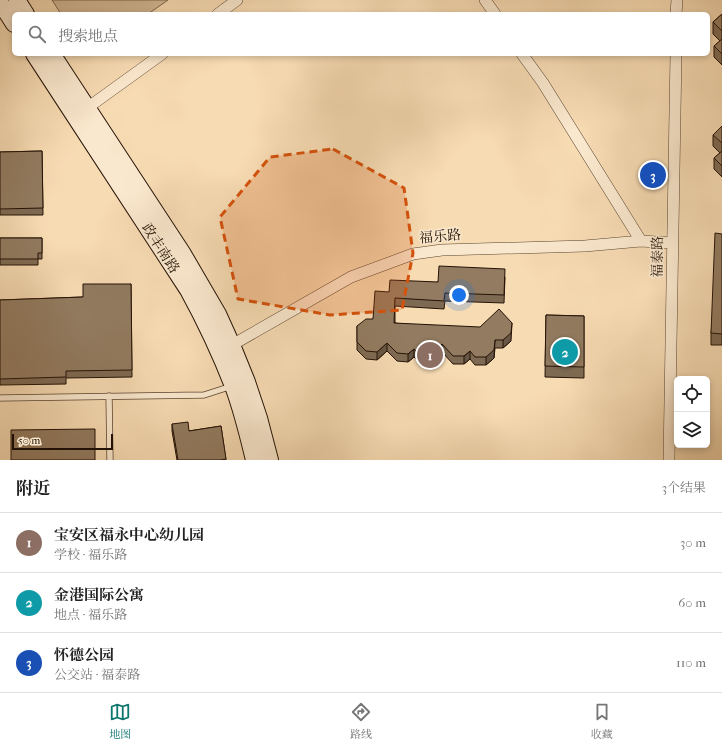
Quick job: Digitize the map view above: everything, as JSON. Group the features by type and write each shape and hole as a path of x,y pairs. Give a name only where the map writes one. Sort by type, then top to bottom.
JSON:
{"main road":[{"path":"17,0 25,12"},
{"path":"0,2 12,21"},
{"name":"政丰南路","path":"36,56 81,112 183,254 218,314 232,345 259,418 270,460"},
{"name":"政丰南路","path":"53,56 81,112 204,319 233,386 245,422 254,460"}],"street":[{"path":"221,12 237,0"},
{"path":"485,0 494,12"},
{"path":"676,12 677,0"},
{"path":"81,112 159,56"},
{"path":"523,56 543,83 641,242"},
{"name":"福泰路","path":"669,460 676,56"},
{"name":"福乐路","path":"232,345 351,277 413,254 442,250 585,246 641,242 672,243"}],"lane":[{"path":"0,398 204,395 233,386"},
{"path":"109,396 110,460"}],"highlighted area":[{"path":"333,149 404,188 413,253 402,310 330,315 238,299 220,217 270,157"}],"shaded area":[{"path":"52,0 168,0 151,12 60,12"}],"building":[{"path":"722,14 722,31 713,22"},
{"path":"722,39 722,54 714,46"},
{"path":"722,126 722,143 713,135"},
{"path":"42,151 43,208 0,209 0,152"},
{"path":"722,151 722,166 714,158"},
{"path":"715,233 722,234 722,334 711,333"},
{"path":"0,238 42,238 42,253 38,253 38,259 0,259"},
{"path":"439,266 505,269 504,295 445,293 444,301 395,298 394,323 480,327 499,309 512,323 511,333 503,340 495,340 494,350 486,357 475,357 470,351 464,356 453,356 442,344 430,355 419,354 414,349 408,354 397,353 387,343 377,352 366,351 357,342 357,326 366,319 373,319 375,291 389,292 390,280 438,282"},
{"path":"83,284 131,284 132,370 66,371 66,377 0,379 0,300 83,297"},
{"path":"546,315 584,316 584,367 545,366"},
{"path":"188,422 189,431 221,426 226,459 178,460 172,424"},
{"path":"95,429 95,460 11,460 11,430"}],"place":[{"name":"怀德公园","path":"653,175"},
{"name":"金港国际公寓","path":"565,352"},
{"name":"宝安区福永中心幼儿园","path":"430,355"}]}
